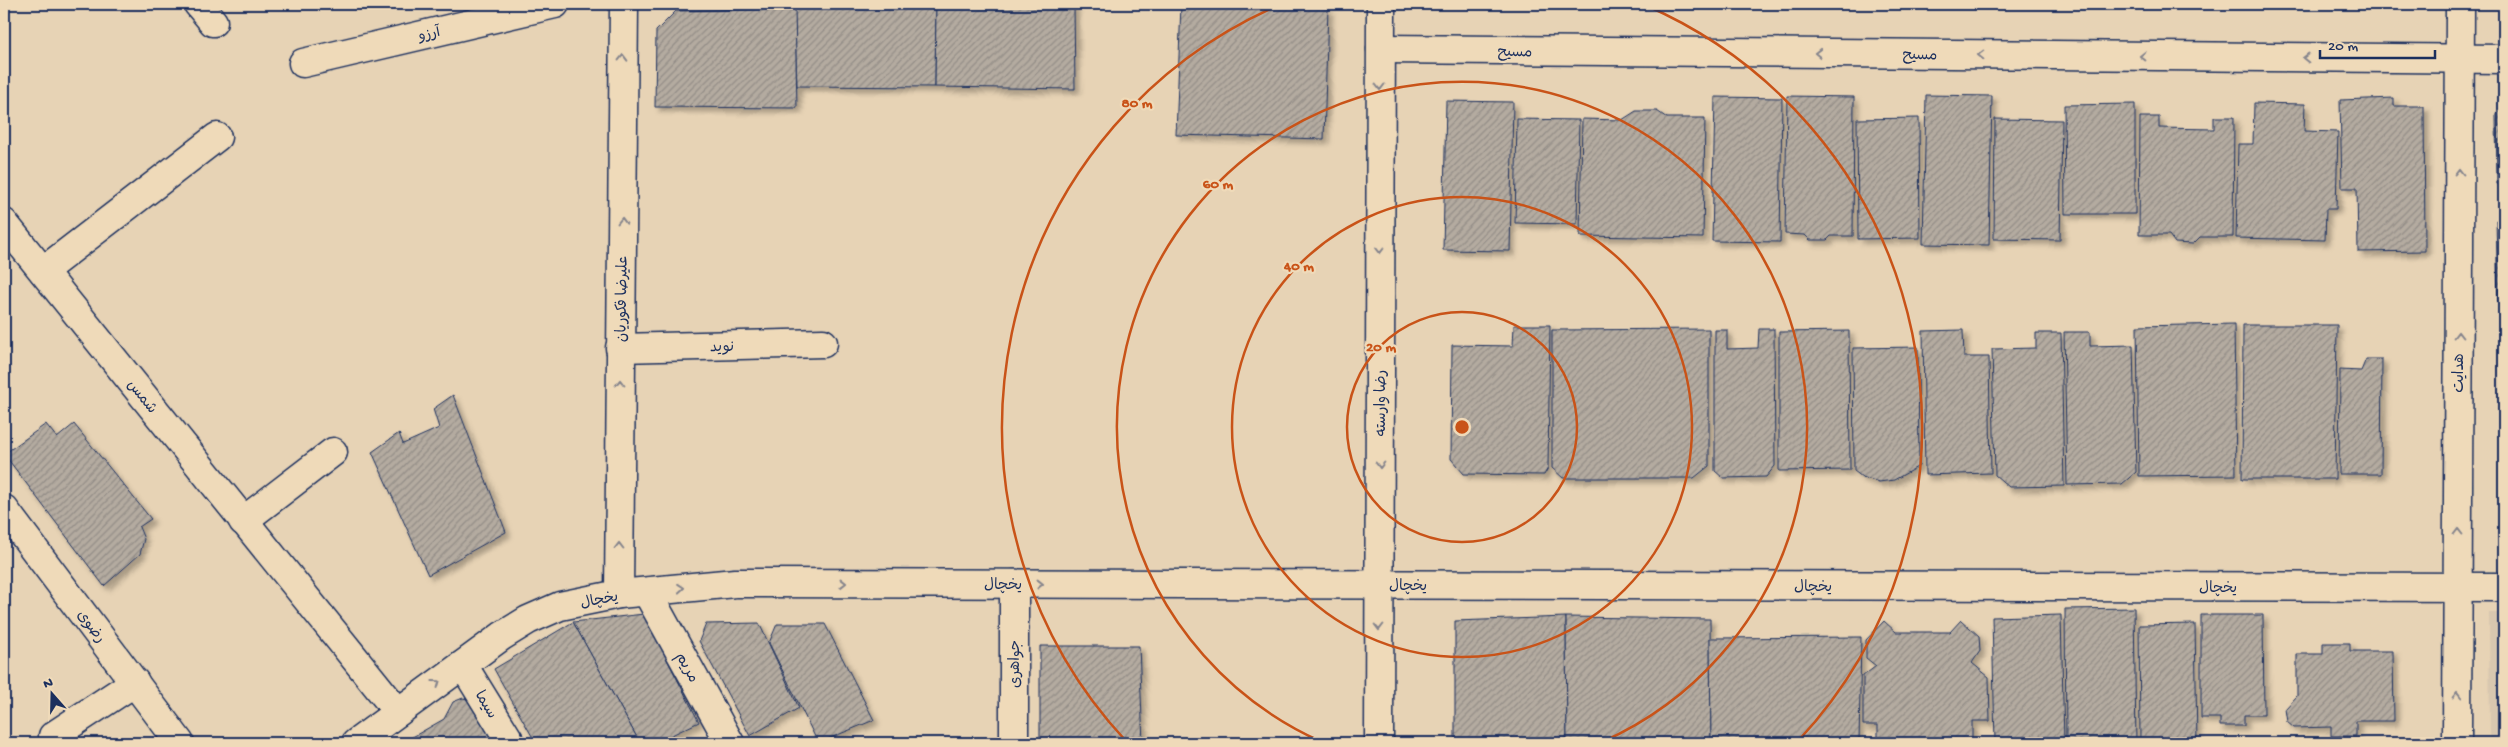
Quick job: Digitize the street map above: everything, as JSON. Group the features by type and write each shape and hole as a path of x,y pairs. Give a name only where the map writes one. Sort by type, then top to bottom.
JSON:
{"street":[{"name":"آرزو","path":"303,62 555,4"},
{"name":"علیرضا فکوریان","path":"619,594 624,4"},
{"name":"رضا وارسته","path":"1379,743 1381,4"},
{"name":"هدایت","path":"2457,743 2460,4"},
{"name":"مسیح","path":"1380,49 2504,59"},
{"path":"43,271 217,137"},
{"name":"شمس","path":"4,223 398,712"},
{"name":"نوید","path":"620,348 823,343"},
{"path":"244,521 333,452"},
{"name":"رضوی","path":"4,509 180,743"},
{"name":"یخچال","path":"356,743 528,620 560,606 619,594 735,583 2504,587"},
{"name":"جواهری","path":"1014,584 1014,743"},
{"name":"مریم","path":"647,592 730,743"},
{"name":"سیما","path":"463,665 511,743"},
{"path":"53,736 135,682"}],"shaded area":[{"path":"2489,613 2504,613 2504,743 2490,743"}],"building":[{"path":"794,4 936,4 935,87 797,86"},
{"path":"936,4 1074,4 1075,89 935,87"},
{"path":"1181,4 1328,8 1324,139 1176,135"},
{"path":"795,8 797,108 655,107 656,31 676,11"},
{"path":"1926,95 1992,96 1989,245 1923,244"},
{"path":"1787,96 1854,97 1853,236 1831,236 1827,240 1810,240 1805,235 1785,234"},
{"path":"1715,97 1782,98 1780,242 1712,241"},
{"path":"2394,98 2394,106 2424,106 2425,251 2358,252 2357,188 2342,188 2340,100"},
{"path":"1446,101 1513,102 1510,251 1443,250"},
{"path":"2254,103 2305,104 2304,131 2338,132 2336,209 2326,209 2325,240 2236,238 2238,144 2253,144"},
{"path":"2135,104 2135,214 2065,214 2064,105"},
{"path":"2504,107 2504,184 2497,184 2496,114"},
{"path":"1636,111 1657,111 1667,118 1705,118 1703,238 1580,236 1582,119 1622,120"},
{"path":"2140,117 2159,117 2159,128 2214,129 2214,117 2234,117 2233,237 2200,237 2193,244 2175,243 2169,235 2139,235"},
{"path":"1919,118 1920,238 1858,239 1857,119"},
{"path":"1517,119 1579,120 1577,224 1515,223"},
{"path":"1995,119 2062,120 2060,240 1994,239"},
{"path":"2496,220 2504,220 2504,302 2498,302"},
{"path":"2234,324 2236,475 2139,476 2137,326"},
{"path":"1514,325 1550,325 1548,468 1544,475 1464,474 1451,459 1452,345 1513,346"},
{"path":"2243,325 2337,325 2335,479 2242,479"},
{"path":"1709,329 1709,466 1694,478 1563,478 1552,468 1552,330"},
{"path":"1759,329 1774,329 1775,466 1766,477 1723,478 1715,471 1715,330 1727,330 1727,349 1758,348"},
{"path":"1963,330 1964,357 1989,357 1991,473 1925,475 1923,331"},
{"path":"1849,331 1850,470 1779,471 1779,332"},
{"path":"2064,332 2090,332 2090,346 2133,345 2136,472 2122,484 2067,485"},
{"path":"2036,333 2061,333 2064,486 2009,487 1995,475 1992,349 2036,348"},
{"path":"1918,347 1919,466 1894,480 1879,482 1862,477 1854,471 1853,348"},
{"path":"2366,359 2382,359 2381,474 2339,474 2340,370 2361,371"},
{"path":"453,395 506,532 428,575 372,452 399,433 403,444 439,428 433,409"},
{"path":"46,424 57,438 74,424 151,519 139,527 144,539 140,554 104,586 4,454"},
{"path":"2134,608 2136,743 2066,743 2065,609"},
{"path":"644,614 699,722 655,743 640,743 573,622"},
{"path":"2061,615 2064,743 1995,743 1992,617"},
{"path":"2201,615 2263,615 2264,715 2244,715 2244,726 2220,726 2220,718 2201,718"},
{"path":"1566,617 1567,743 1455,743 1455,621"},
{"path":"1566,617 1710,619 1711,743 1567,743"},
{"path":"1961,620 1979,636 1980,651 1972,663 1989,677 1990,721 1972,721 1972,743 1878,743 1878,725 1863,725 1863,676 1876,666 1866,658 1866,640 1884,621 1896,632 1950,632"},
{"path":"573,622 640,743 536,743 494,669"},
{"path":"759,623 799,708 750,736 699,641 706,624"},
{"path":"777,624 825,624 874,720 818,743 769,643"},
{"path":"2195,624 2197,743 2140,743 2139,625"},
{"path":"1861,637 1859,743 1711,743 1710,638"},
{"path":"2323,643 2350,643 2350,651 2393,651 2394,721 2356,721 2356,736 2331,736 2331,727 2294,728 2287,722 2285,709 2297,696 2297,654 2323,654"},
{"path":"1040,646 1139,646 1143,743 1040,743"},
{"path":"463,698 475,701 481,719 494,743 402,743 444,719 453,702"}]}
